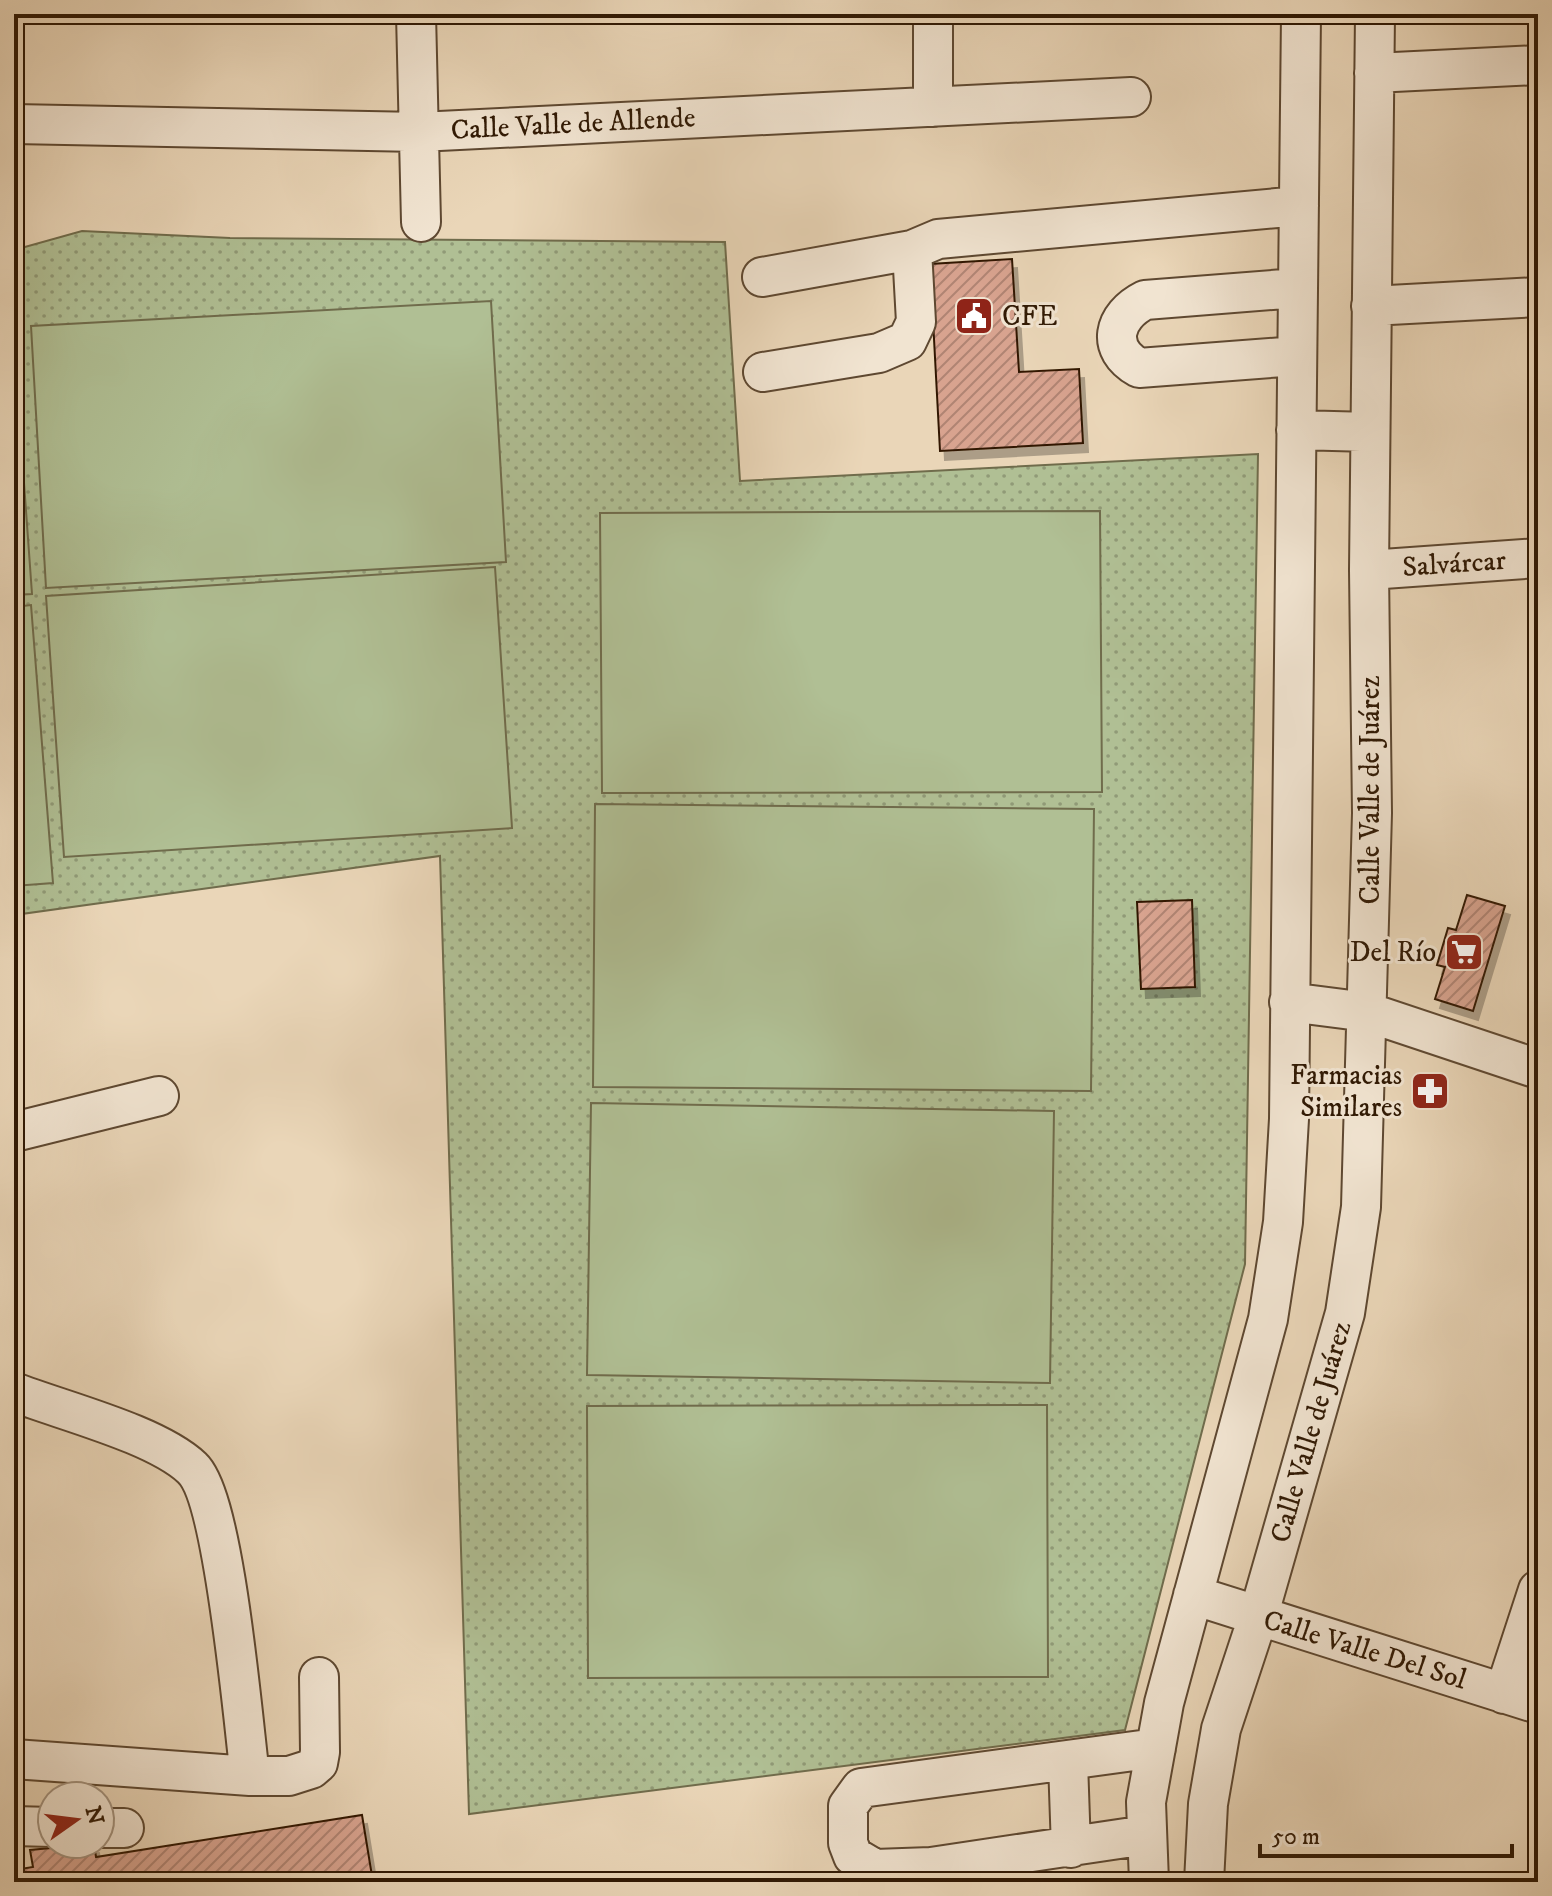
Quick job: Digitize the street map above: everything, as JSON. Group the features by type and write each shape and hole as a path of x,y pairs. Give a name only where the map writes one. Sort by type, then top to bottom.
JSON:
{"street":[{"path":"416,14 421,222"},
{"path":"933,14 933,107"},
{"path":"1149,1882 1146,1818 1156,1748 1193,1595 1268,1319 1286,1178 1301,14"},
{"name":"Calle Valle de Juárez","path":"1204,1882 1208,1804 1221,1729 1258,1617 1345,1313 1356,1258 1365,1146 1372,813 1369,570 1375,14"},
{"path":"1374,73 1538,65"},
{"name":"Calle Valle de Allende","path":"14,124 419,132 1131,97"},
{"path":"762,277 912,250 938,239 966,234 1299,206"},
{"path":"763,372 879,353 907,341 916,322 912,250"},
{"path":"1297,288 1145,300 1126,310 1118,324 1119,347 1127,362 1139,368 1297,356"},
{"path":"1371,306 1538,297"},
{"path":"1296,430 1370,432"},
{"name":"Salvárcar","path":"1369,570 1538,558"},
{"path":"1289,1002 1367,1012 1538,1069"},
{"path":"14,1132 159,1096"},
{"path":"14,1392 169,1451 195,1470 217,1527 250,1776"},
{"path":"1521,1699 1538,1590"},
{"name":"Calle Valle Del Sol","path":"1193,1595 1521,1699"},
{"path":"14,1759 250,1776 289,1776 311,1769 318,1763 319,1677"},
{"path":"1156,1748 861,1788 848,1806 848,1843 853,1856 875,1869 931,1867 1071,1848 1146,1818 1208,1804"},
{"path":"1068,1762 1071,1848"},
{"path":"14,1826 36,1827"}],"green space":[{"path":"82,231 230,238 725,242 740,481 1258,454 1245,1264 1125,1730 469,1814 440,856 14,915 14,250"},
{"path":"491,301 506,562 46,588 31,326"},
{"path":"14,344 32,594 14,595"},
{"path":"1100,511 1102,792 602,793 600,513"},
{"path":"495,567 512,828 64,857 46,596"},
{"path":"31,605 53,883 14,886 14,607"},
{"path":"595,804 1094,809 1091,1091 593,1087"},
{"path":"591,1103 1054,1111 1050,1383 587,1375"},
{"path":"1047,1405 1048,1677 588,1678 587,1406"}],"building":[{"name":"CFE","path":"1012,259 1019,372 1079,369 1083,443 940,451 930,264"},
{"path":"1467,895 1505,906 1473,1011 1435,999 1445,967 1437,965 1448,928 1456,930"},
{"path":"1192,900 1195,987 1141,989 1137,902"},
{"path":"362,1815 373,1882 14,1882 14,1870 33,1867 30,1850 36,1849 36,1860 116,1860 116,1854"}],"place":[{"name":"CFE","path":"974,316"},
{"name":"Del Río","path":"1464,952"},
{"name":"Farmacias Similares","path":"1430,1091"}]}
